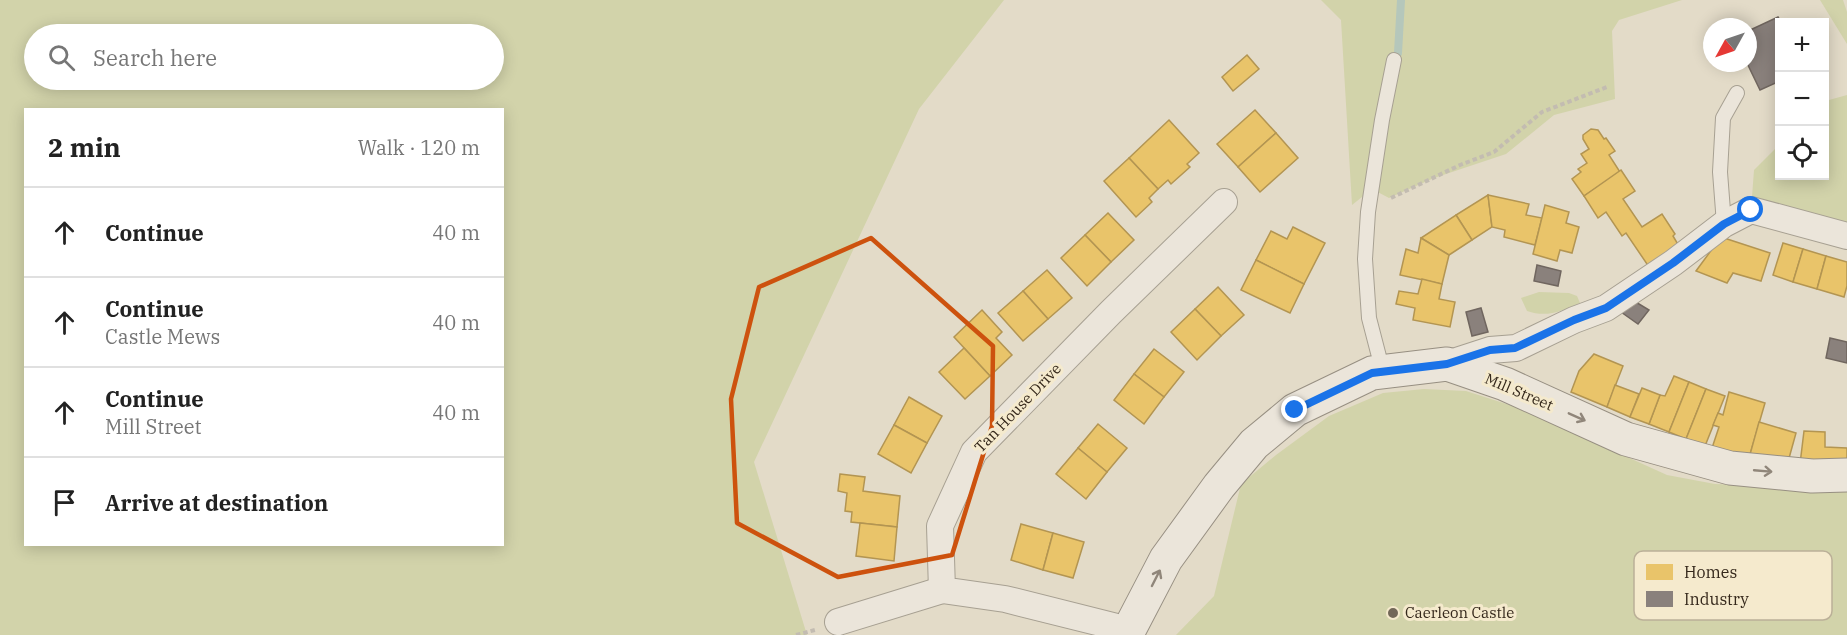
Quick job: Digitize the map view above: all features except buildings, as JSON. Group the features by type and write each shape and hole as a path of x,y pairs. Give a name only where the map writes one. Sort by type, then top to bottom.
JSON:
{"main road":[{"name":"Mill Street","path":"1129,633 1166,558 1219,486 1254,444 1295,410 1372,373 1447,364 1505,384 1626,439 1730,468 1812,476 1847,475"}],"street":[{"name":"Tan House Drive","path":"942,590 940,526 974,453 1103,320 1224,202"},
{"path":"1447,364 1490,350 1515,348 1574,320 1606,308 1673,263 1724,224 1751,210 1847,236"},
{"path":"838,622 942,590 1005,599 1129,633"}],"lane":[{"path":"1383,372 1370,318 1365,259 1368,212 1394,60"},
{"path":"1724,224 1720,172 1723,118 1737,93"}],"path":[{"path":"1367,233 1392,197 1460,165 1494,152 1542,112 1607,87"}],"highlighted area":[{"path":"871,238 993,346 992,426 952,555 838,577 737,523 731,399 759,287"}],"green space":[{"path":"0,0 1004,0 919,109 754,462 807,635 0,635"},
{"path":"1321,0 1682,0 1619,20 1612,31 1615,99 1554,115 1506,154 1434,178 1389,198 1372,189 1352,205 1341,20"},
{"path":"1820,0 1843,0 1847,12 1847,44"},
{"path":"1847,95 1847,236 1751,210 1754,170 1775,149 1775,180 1829,180 1829,100"},
{"path":"1539,292 1569,293 1577,296 1580,303 1548,314 1527,311 1521,298"},
{"path":"1424,389 1466,391 1519,408 1667,475 1715,484 1847,489 1847,635 1176,635 1214,596 1241,484 1329,416 1383,393"}],"waterway":[{"path":"1398,53 1401,0"}],"place":[{"name":"Caerleon Castle","path":"1393,613"}],"route":[{"path":"1295,410 1372,373 1447,364 1490,350 1515,348 1574,320 1606,308 1673,263 1724,224 1751,210"}]}
